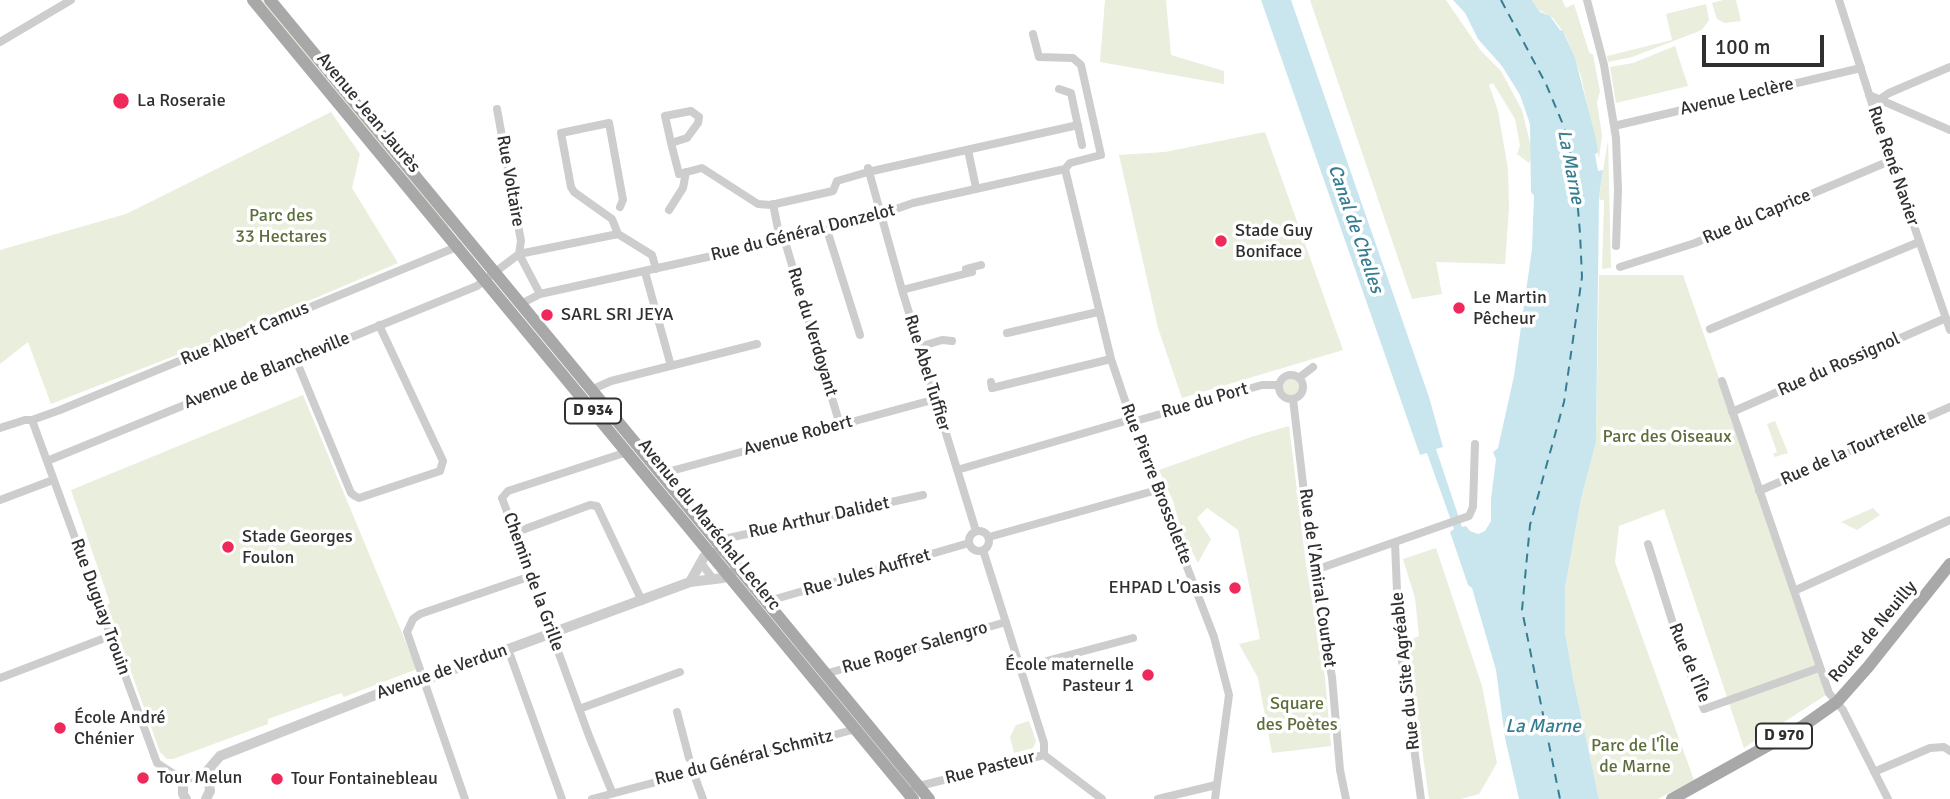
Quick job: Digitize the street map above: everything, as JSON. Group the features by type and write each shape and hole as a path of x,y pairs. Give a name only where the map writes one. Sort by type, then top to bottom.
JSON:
{"main road":[{"name":"Avenue Jean Jaurès","path":"253,0 463,245"},
{"name":"Avenue Jean Jaurès","path":"270,0 463,245"},
{"name":"Avenue du Maréchal Leclerc","path":"463,245 490,277 521,304 660,474 709,552 727,557 733,573 856,729 913,792"},
{"name":"Avenue du Maréchal Leclerc","path":"490,277 500,298 709,552 765,602 825,674 913,792"},
{"name":"Route de Neuilly","path":"1672,799 1803,726 1837,702 1852,687 1950,564"},
{"name":"D 934","path":"913,792 929,799"}],"street":[{"path":"0,42 71,0"},
{"path":"1587,0 1599,44 1614,126 1618,190 1616,246"},
{"name":"Rue René Navier","path":"1839,0 1950,330"},
{"name":"Rue du Général Donzelot","path":"521,304 536,293 645,272 827,230 913,203 1065,169 1070,163 1101,155 1081,65 1073,58 1039,57 1033,34"},
{"path":"1880,99 1950,67"},
{"name":"Avenue Leclère","path":"1614,126 1861,68"},
{"path":"1059,89 1071,93 1082,145"},
{"path":"1870,95 1949,127"},
{"name":"Rue Voltaire","path":"497,109 521,241 519,254"},
{"path":"671,143 687,138 698,123 699,117 691,111 666,116 671,143 678,174 702,169 758,204 773,204 833,191 837,181 868,170 1077,125"},
{"path":"616,213 574,192 561,132 610,123 623,200 616,213 618,233"},
{"path":"968,150 976,188"},
{"name":"Rue du Caprice","path":"1620,267 1695,243 1892,160"},
{"name":"Rue Pierre Brossolette","path":"1065,169 1111,359 1157,490 1214,637 1228,695 1215,799"},
{"name":"Rue Abel Tuffier","path":"868,170 879,215 976,531"},
{"path":"669,210 683,188 686,172"},
{"name":"Rue du Verdoyant","path":"773,204 840,425"},
{"path":"827,230 860,335"},
{"path":"536,293 519,254 618,233 652,255 656,269"},
{"path":"1710,329 1919,242"},
{"name":"Rue Albert Camus","path":"0,428 32,420 463,245"},
{"name":"Avenue de Blancheville","path":"47,461 477,286 519,254"},
{"path":"928,282 935,276 981,265"},
{"path":"645,272 671,366"},
{"path":"902,290 972,272"},
{"path":"500,298 516,305 521,304"},
{"path":"1007,333 1098,312"},
{"name":"Rue du Rossignol","path":"1732,411 1946,318"},
{"path":"296,360 351,493 359,498 440,471 443,461 379,325"},
{"path":"919,347 942,340 952,341"},
{"path":"591,390 611,381 757,344"},
{"path":"990,386 1111,359"},
{"path":"1300,377 1313,368"},
{"path":"1287,375 1300,377 1303,390 1299,396 1293,399 1282,395 1279,385 1287,375"},
{"path":"1722,381 1829,693 1837,702 1888,799"},
{"name":"Rue du Port","path":"957,470 1262,385 1279,385"},
{"name":"Avenue Robert","path":"660,474 936,399"},
{"name":"Rue de l'Amiral Courbet","path":"1293,399 1313,569 1316,573 1314,582 1332,677 1342,783 1346,799"},
{"name":"Rue de la Tourterelle","path":"1759,491 1950,407"},
{"name":"Rue Duguay Trouin","path":"32,420 157,762 184,781"},
{"path":"1316,573 1321,568 1464,519 1472,511 1475,444"},
{"name":"Chemin de la Grille","path":"612,792 502,498 506,492 627,452"},
{"path":"0,500 53,480"},
{"path":"989,537 1157,490"},
{"name":"Rue Arthur Dalidet","path":"709,552 923,495"},
{"path":"514,533 590,505 597,506 642,601"},
{"path":"1794,591 1950,520"},
{"path":"976,531 989,537 989,543 983,550 976,550 969,543 971,534 976,531"},
{"name":"Rue Jules Auffret","path":"765,602 969,543"},
{"name":"Rue du Site Agréable","path":"1395,543 1399,639 1421,799"},
{"name":"Rue de l'Île","path":"1648,544 1681,649 1704,709 1819,667"},
{"path":"983,550 1044,743 1044,755"},
{"path":"709,552 714,580"},
{"path":"690,582 709,552"},
{"name":"Avenue de Verdun","path":"203,776 220,756 423,677 430,678 690,582 714,580 733,573"},
{"path":"466,799 407,632 420,614 531,576"},
{"name":"Rue Roger Salengro","path":"825,674 1006,622"},
{"path":"0,678 110,636"},
{"path":"1020,668 1133,638"},
{"path":"509,649 562,799"},
{"path":"579,709 680,672"},
{"path":"677,712 692,771 703,799"},
{"name":"Rue du Général Schmitz","path":"592,799 856,729"},
{"path":"1874,772 1930,748 1944,747 1950,751"},
{"name":"Rue Pasteur","path":"913,792 1044,755 1102,799"},
{"path":"187,799 182,789 184,781 191,776 203,776 210,787 207,799"},
{"path":"1158,799 1216,785"}],"green space":[{"path":"258,0 264,0 449,225 447,227"},
{"path":"1105,0 1166,0 1171,55 1224,71 1224,84 1100,62"},
{"path":"1310,0 1446,0 1481,51 1501,71 1522,110 1533,155 1529,163 1517,154 1520,145 1515,119 1493,83 1489,85 1498,111 1508,169 1509,207 1505,264 1436,262 1442,294 1412,299"},
{"path":"1532,0 1562,0 1566,8 1574,4 1589,52 1593,55 1600,91 1597,103 1602,135 1599,159 1581,76 1566,36 1553,18 1539,10"},
{"path":"1736,0 1741,21 1725,23 1717,19 1712,3"},
{"path":"1706,4 1709,20 1702,30 1632,57 1608,62 1607,56 1672,40 1666,14"},
{"path":"1675,46 1688,86 1616,103 1610,67 1633,63"},
{"name":"Parc des 33 Hectares","path":"331,112 360,154 352,188 398,263 228,335 51,404 28,342 0,364 0,250 126,214"},
{"name":"Stade Guy Boniface","path":"1265,132 1343,350 1182,398 1158,328 1119,155 1165,152"},
{"path":"1608,140 1611,268 1602,269 1604,200 1599,197"},
{"name":"Parc des Oiseaux","path":"1599,275 1683,275 1829,693 1744,748 1664,509 1619,526 1615,562 1694,780 1658,799 1599,799 1565,632 1565,588 1581,499 1596,442"},
{"path":"1291,379 1297,381 1297,393 1291,395 1285,393 1283,387 1285,381"},
{"name":"Stade Georges Foulon","path":"303,395 417,669 344,697 341,693 268,719 268,724 167,759 160,752 107,605 110,603 71,490"},
{"path":"1775,421 1788,453 1775,457 1773,454 1777,452 1767,424"},
{"name":"Square des Poètes","path":"1289,426 1306,564 1325,678 1331,746 1272,753 1258,678 1239,644 1260,639 1238,530 1207,508 1197,518 1211,539 1198,563 1181,530 1173,501 1159,470"},
{"path":"1873,508 1880,515 1857,530 1841,522"},
{"path":"1436,548 1482,686 1497,763 1479,794 1461,799 1429,799 1407,641 1419,636 1415,598 1403,559"},
{"path":"1029,721 1036,741 1033,748 1014,753 1010,737 1016,725"}],"water":[{"path":"1261,0 1291,0 1429,397 1443,447 1436,449 1462,527 1466,526 1478,534 1485,531 1491,521 1496,459 1493,452 1498,448 1514,376 1532,249 1534,196 1531,192 1530,124 1520,95 1502,66 1478,39 1465,13 1453,0 1532,0 1540,12 1550,16 1563,31 1575,58 1596,139 1598,171 1603,170 1599,197 1596,442 1581,499 1565,588 1565,632 1599,799 1519,799 1505,738 1496,670 1472,588 1468,585 1450,532 1454,529 1427,453 1420,455"}],"ferry route":[{"path":"1501,0 1546,84 1564,127 1575,174 1580,233 1582,277 1564,402 1530,525 1522,610 1560,799"}],"place":[{"name":"La Roseraie","path":"121,101"},
{"name":"Stade Guy Boniface","path":"1221,241"},
{"name":"Le Martin Pêcheur","path":"1459,308"},
{"name":"SARL SRI JEYA","path":"547,315"},
{"name":"Stade Georges Foulon","path":"228,547"},
{"name":"EHPAD L'Oasis","path":"1235,588"},
{"name":"École maternelle Pasteur 1","path":"1148,675"},
{"name":"École André Chénier","path":"60,728"},
{"name":"Tour Melun","path":"143,778"},
{"name":"Tour Fontainebleau","path":"277,779"}],"water label":[{"name":"La Marne","path":"1570,167"},
{"name":"Canal de Chelles","path":"1355,229"},
{"name":"La Marne","path":"1543,727"}],"park label":[{"name":"Parc de l'Île de Marne","path":"1635,756"}]}
